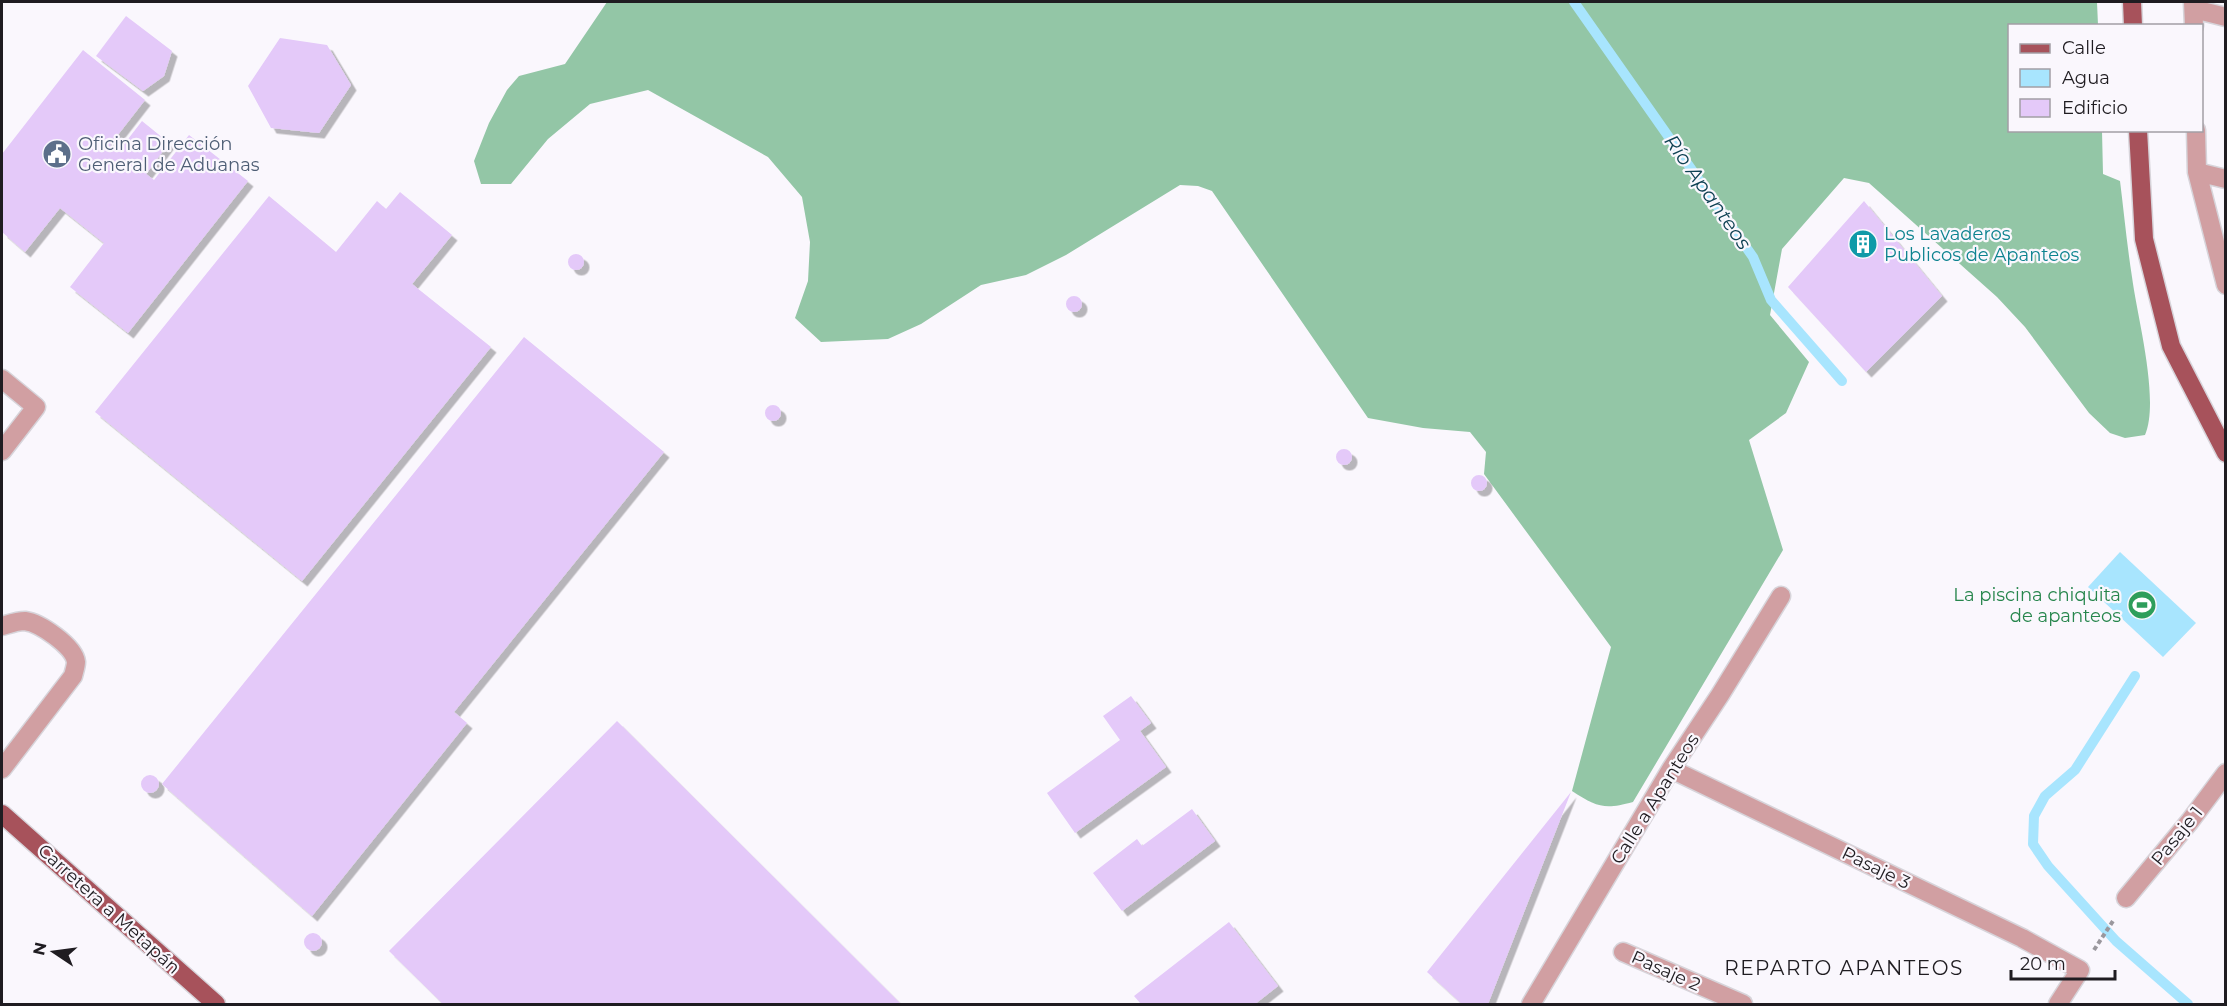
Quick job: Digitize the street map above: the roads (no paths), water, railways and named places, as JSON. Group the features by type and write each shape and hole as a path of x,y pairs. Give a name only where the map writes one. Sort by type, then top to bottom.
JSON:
{"main road":[{"path":"2132,2 2133,24"},
{"path":"2138,132 2144,239 2171,346 2226,453"},
{"name":"Carretera a Metapán","path":"2,814 216,1005"}],"street":[{"path":"2194,12 2226,17"},
{"path":"2196,132 2197,172 2226,285"},
{"path":"2197,172 2226,179"},
{"path":"2,380 36,407 2,451"},
{"name":"Calle a Apanteos","path":"1531,1005 1671,770 1781,596"},
{"path":"2,626 17,621 28,621 44,628 73,654 76,662 73,676 2,769"},
{"name":"Pasaje 3","path":"1671,770 2022,938 2080,970 2058,1005"},
{"name":"Pasaje 1","path":"2122,906 2226,773"},
{"name":"Pasaje 2","path":"1623,952 1743,1005"}],"water":[{"name":"La piscina chiquita de apanteos","path":"2120,552 2196,623 2163,657 2088,587"}],"waterway":[{"name":"Río Apanteos","path":"1574,2 1753,257 1771,300 1842,381"},
{"name":"Río Apanteos","path":"2135,676 2075,770 2045,796 2034,816 2033,844 2048,866 2116,941 2188,1004"}],"place":[{"name":"Oficina Dirección General de Aduanas","path":"57,154"},
{"name":"Los Lavaderos Publicos de Apanteos","path":"1863,244"},
{"name":"La piscina chiquita de apanteos","path":"2142,605"}],"district":[{"name":"REPARTO APANTEOS","path":"1844,968"}]}
